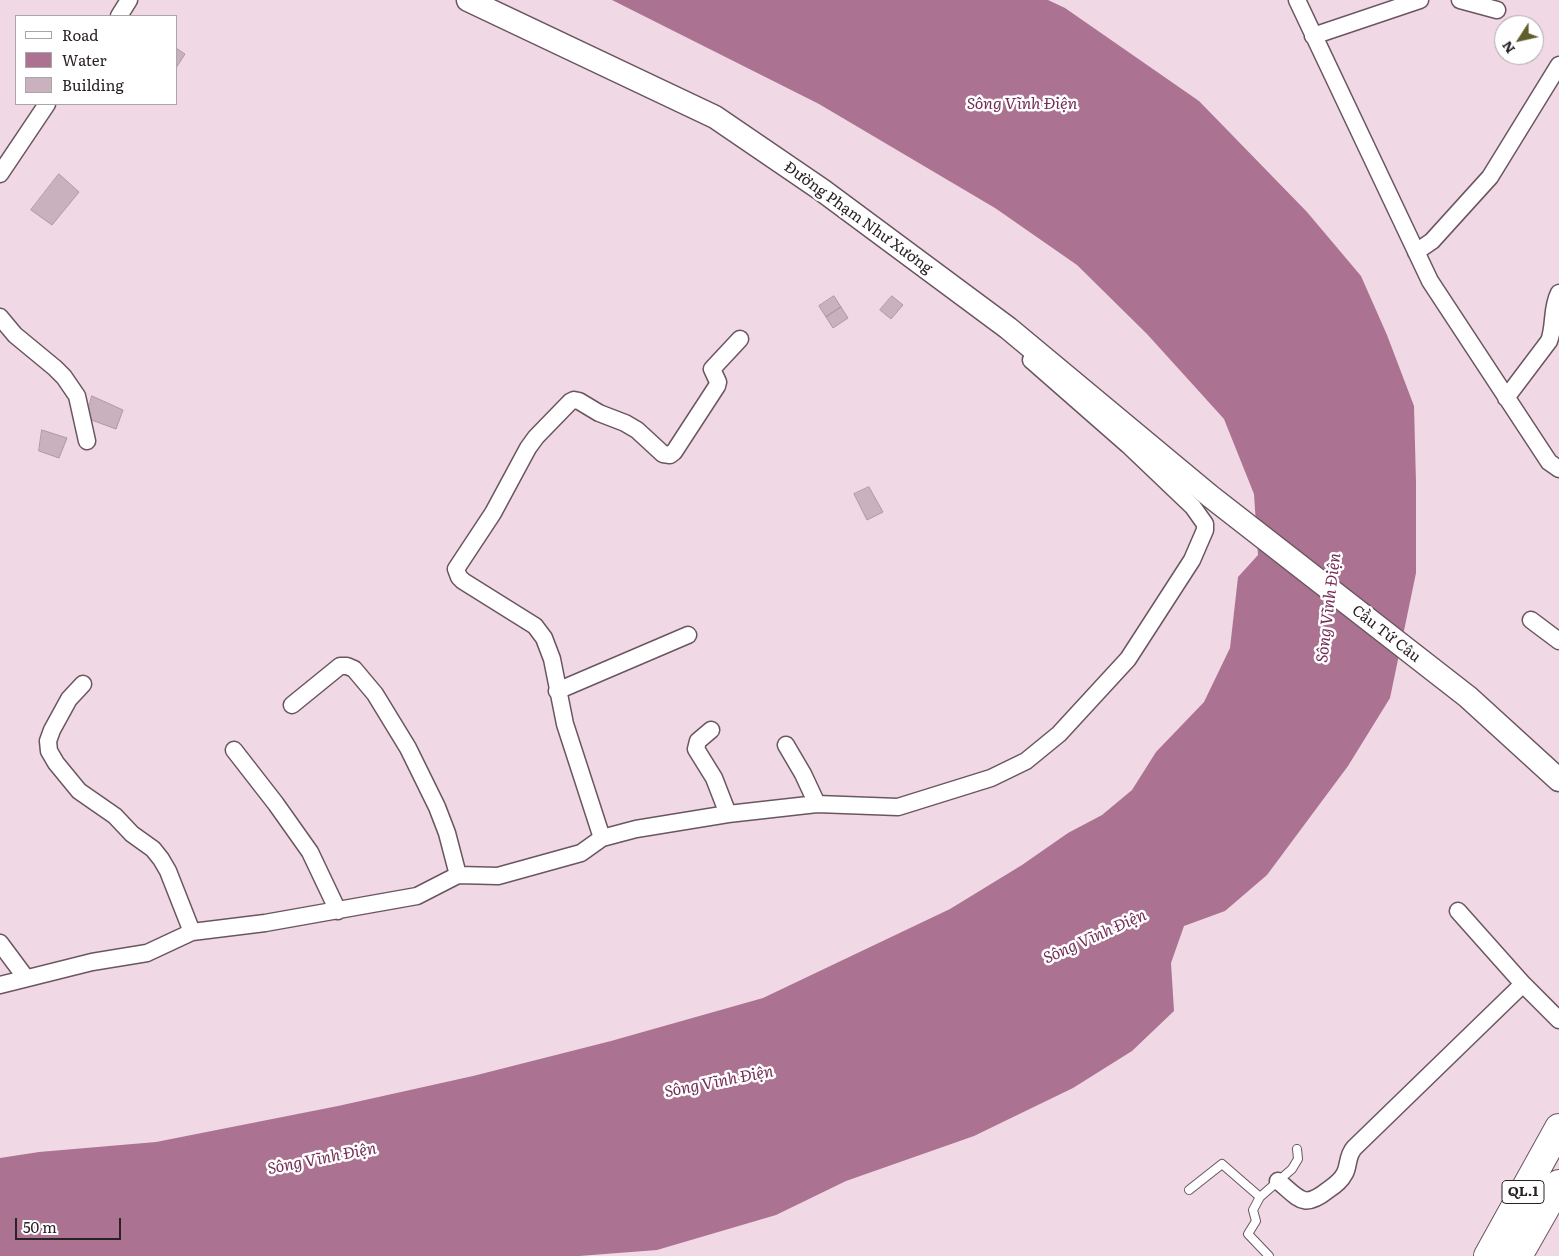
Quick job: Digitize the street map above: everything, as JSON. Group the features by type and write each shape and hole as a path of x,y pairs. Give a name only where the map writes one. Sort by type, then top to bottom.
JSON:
{"highway":[{"name":"QL.1","path":"1488,1256 1559,1128"},
{"name":"QL.1","path":"1524,1251 1559,1184"}],"main road":[{"name":"Đường Phạm Như Xương","path":"468,0 715,117 822,190 1008,328 1210,496"},
{"name":"Cầu Tứ Câu","path":"1210,496 1468,697 1559,780"}],"street":[{"path":"120,15 129,0"},
{"path":"1297,0 1430,281 1548,462 1559,469"},
{"path":"1314,36 1420,0"},
{"path":"1460,0 1497,10"},
{"path":"1416,252 1432,241 1490,177 1558,67"},
{"path":"0,174 46,105"},
{"path":"1506,398 1549,341 1554,307 1559,293"},
{"path":"0,317 15,335 64,377 77,396 87,441"},
{"path":"0,985 92,962 147,953 192,932 265,923 417,896 458,875 498,876 581,853 602,838 636,830 728,814 817,804 898,807 991,778 1026,760 1059,734 1128,659 1192,560 1205,530 1205,524 1193,507 1128,445 1026,356 1008,328"},
{"path":"602,838 565,724 552,659 544,638 535,626 463,580 456,573 458,564 493,513 528,448 536,437 570,402 574,400 579,401 599,413 625,423 642,434 663,454 670,455 674,452 717,386 718,382 712,369 740,339"},
{"path":"1531,620 1559,641"},
{"path":"558,691 688,635"},
{"path":"292,705 340,666 354,669 375,694 408,748 447,832 458,875"},
{"path":"83,684 69,699 52,730 48,741 49,751 56,763 79,790 105,808 132,834 153,849 168,871 192,932"},
{"path":"711,730 698,741 696,749 714,778 728,814"},
{"path":"786,745 803,774 817,804"},
{"path":"234,750 310,852 338,911"},
{"path":"1458,911 1523,984 1559,1020"},
{"path":"0,942 26,978"},
{"path":"1278,1181 1299,1198 1307,1201 1317,1199 1337,1184 1346,1171 1348,1156 1354,1148 1523,984"}],"lane":[{"path":"1269,1256 1248,1234 1256,1221 1253,1210 1260,1198 1292,1169 1298,1159 1297,1149"},
{"path":"1189,1190 1222,1164 1260,1198"}],"water":[{"name":"Sông Vĩnh Điện","path":"612,0 1048,0 1065,8 1199,101 1307,212 1361,276 1387,335 1414,406 1416,573 1390,698 1348,766 1267,875 1225,911 1184,926 1171,963 1174,1011 1132,1051 1073,1088 974,1136 846,1181 776,1215 657,1250 579,1256 0,1256 0,1158 39,1152 156,1142 338,1106 473,1076 611,1041 763,998 950,909 1022,865 1068,833 1102,815 1132,790 1156,752 1204,702 1230,648 1238,577 1258,555 1254,494 1224,419 1147,334 1077,265 995,208 819,104"}],"building":[{"path":"178,49 185,54 178,65"},
{"path":"59,174 79,192 52,225 31,210"},
{"path":"834,296 841,307 826,317 819,306"},
{"path":"892,296 903,305 891,319 880,310"},
{"path":"841,307 848,318 833,328 826,317"},
{"path":"92,396 123,410 116,429 86,418"},
{"path":"42,430 67,438 59,458 39,451"},
{"path":"869,487 883,512 867,520 854,494"}]}
